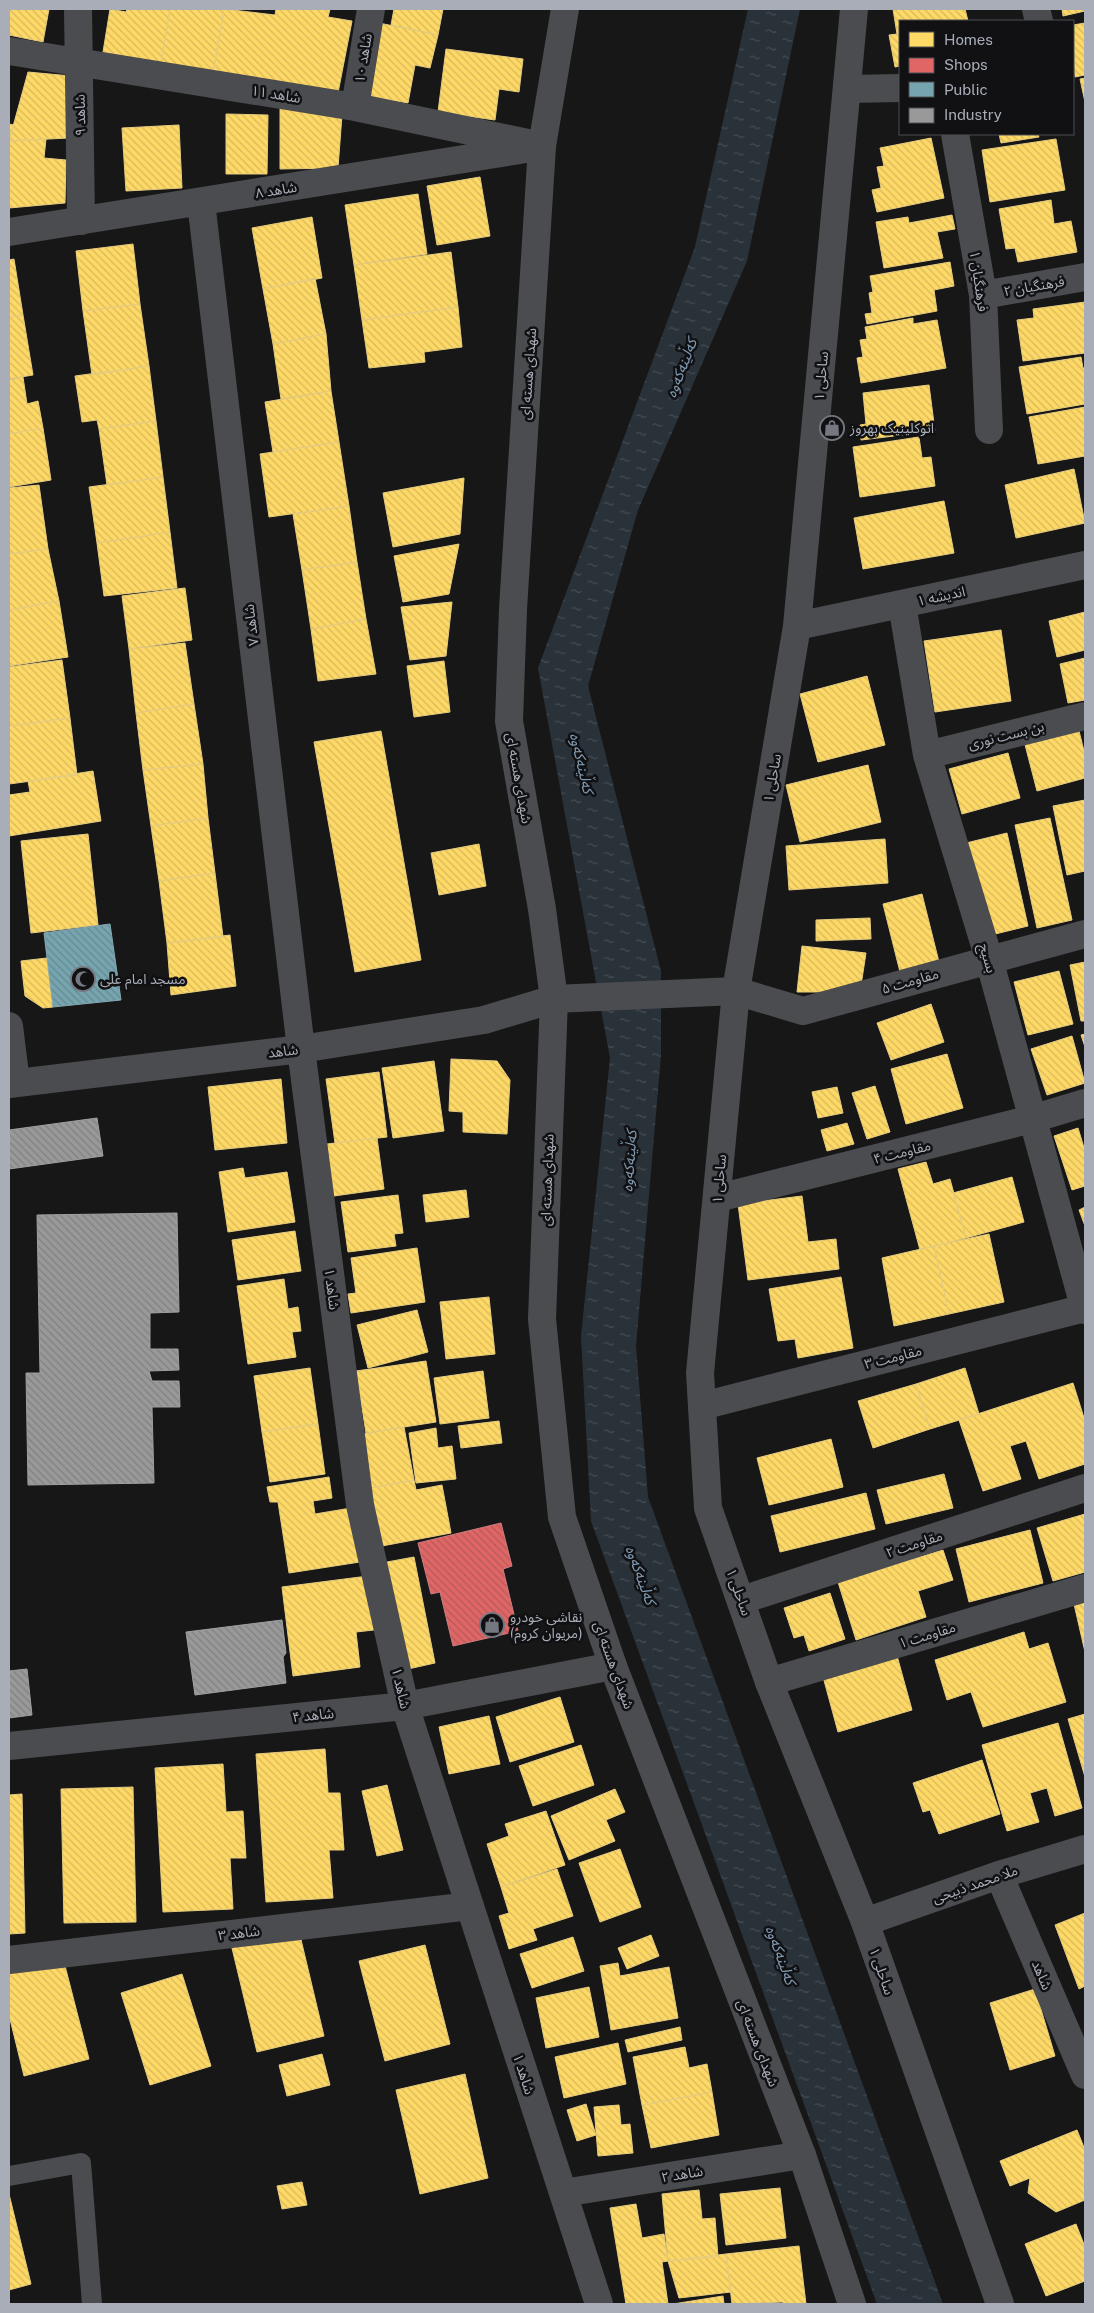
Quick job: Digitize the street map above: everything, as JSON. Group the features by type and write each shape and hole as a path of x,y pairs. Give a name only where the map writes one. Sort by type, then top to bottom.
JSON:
{"street":[{"name":"شاهد ۹","path":"78,9 81,221"},
{"name":"شاهد ۱۰","path":"355,107 371,9"},
{"name":"شهدای هسته ای","path":"565,9 542,146 513,609 509,721 542,909 554,999 542,1319 562,1517 614,1666 802,2155 852,2304"},
{"name":"ساحلی ۱","path":"854,9 797,626 736,991 718,1198 700,1373 708,1508 742,1600 769,1682 865,1922 1000,2304"},
{"name":"شاهد ۱۱","path":"9,51 355,107 542,146"},
{"path":"847,89 899,88"},
{"name":"فرهنگیان ۱","path":"955,135 983,294 989,430"},
{"name":"شاهد ۸","path":"9,232 542,146"},
{"name":"شاهد ۷","path":"201,202 301,1049"},
{"name":"فرهنگیان ۲","path":"983,294 1085,277"},
{"name":"اندیشه ۱","path":"797,626 1085,565"},
{"name":"بسیج","path":"902,604 928,755 989,960 1085,1309"},
{"name":"بن بست نوری","path":"928,755 1085,716"},
{"name":"مقاومت ۵","path":"554,999 736,991 803,1011 1085,934"},
{"name":"شاهد","path":"12,1084 301,1049 484,1020 554,999"},
{"path":"9,1026 12,1084"},
{"name":"شاهد ۱","path":"301,1049 360,1505 404,1706 599,2304"},
{"name":"مقاومت ۴","path":"718,1198 1032,1119 1085,1103"},
{"name":"مقاومت ۳","path":"702,1406 1085,1309"},
{"name":"مقاومت ۲","path":"742,1600 1085,1488"},
{"name":"مقاومت ۱","path":"769,1682 1085,1588"},
{"name":"شاهد ۴","path":"9,1746 404,1706 614,1666"},
{"name":"ملا محمد ذبیحی","path":"865,1922 999,1875 1085,1849"},
{"name":"شاهد","path":"999,1875 1085,2075"},
{"name":"شاهد ۳","path":"9,1960 470,1906"},
{"name":"شاهد ۲","path":"563,2194 802,2155"}],"lane":[{"path":"9,2176 81,2163 92,2304"}],"water":[{"name":"کەڵینەکەوە","path":"748,9 800,9 747,261 638,510 588,686 661,971 661,1055 636,1346 648,1497 943,2304 877,2304 591,1521 581,1336 610,1058 538,668 695,247"}],"building: Homes":[{"path":"9,9 49,9 43,42 9,35"},
{"path":"110,9 126,12 127,9 170,9 161,64 103,52"},
{"path":"170,9 224,9 213,73 161,64"},
{"path":"224,9 275,15 276,9 330,9 328,17 352,21 337,98 213,73"},
{"path":"394,9 443,9 438,35 391,25"},
{"path":"893,9 965,9 968,20 899,20 899,66 895,67 889,35 897,34"},
{"path":"1062,9 1085,9 1085,11 1063,16"},
{"path":"379,23 438,35 430,68 415,65 408,103 367,96"},
{"path":"1085,23 1085,75 1075,77 1074,51 1074,25"},
{"path":"446,49 523,59 519,92 499,89 495,120 438,112"},
{"path":"28,72 71,76 69,138 9,141"},
{"path":"1085,78 1085,102 1080,79"},
{"path":"280,107 342,115 338,168 280,169"},
{"path":"226,114 268,115 267,174 226,174"},
{"path":"9,124 14,125 9,142"},
{"path":"179,125 182,188 126,191 122,128"},
{"path":"999,135 1038,135 1039,137 1001,143"},
{"path":"931,138 944,198 877,212 872,190 881,188 877,167 884,166 880,148"},
{"path":"46,139 44,158 66,160 65,203 9,208 9,141"},
{"path":"1056,139 1065,190 990,202 982,150"},
{"path":"480,177 490,236 437,245 427,186"},
{"path":"418,194 427,254 354,265 345,205"},
{"path":"1051,200 1054,224 1071,221 1077,252 1018,262 1015,248 1006,249 999,209"},
{"path":"952,215 955,229 937,232 943,258 884,268 876,222 908,217 909,223"},
{"path":"312,217 322,278 263,289 252,228"},
{"path":"133,244 140,304 83,311 76,251"},
{"path":"451,252 458,307 362,320 354,265"},
{"path":"14,259 23,315 9,317 9,260"},
{"path":"950,262 954,286 934,290 937,311 867,324 865,314 872,313 869,293 873,292 870,276"},
{"path":"315,278 326,334 273,344 263,289"},
{"path":"1085,302 1085,353 1023,361 1017,320 1034,318 1033,309"},
{"path":"140,304 149,366 92,375 83,311"},
{"path":"458,307 462,347 424,352 425,362 369,368 362,320"},
{"path":"23,315 33,375 9,379 9,317"},
{"path":"913,318 913,324 937,320 946,368 861,383 857,358 863,357 860,340 867,339 865,327"},
{"path":"326,334 331,391 281,399 273,344"},
{"path":"1081,357 1083,368 1085,368 1085,404 1027,414 1019,367"},
{"path":"149,366 156,421 99,429 97,420 82,422 75,376"},
{"path":"23,377 27,404 38,401 43,428 9,434 9,380"},
{"path":"929,385 935,431 861,440 860,425 866,424 863,393"},
{"path":"331,391 339,442 273,452 265,402"},
{"path":"1085,407 1085,456 1038,464 1029,417"},
{"path":"156,421 163,477 107,485 99,429"},
{"path":"43,428 51,480 9,487 9,434"},
{"path":"919,437 922,458 931,457 935,486 860,497 853,447"},
{"path":"339,442 349,506 269,517 260,454"},
{"path":"1074,469 1085,523 1016,538 1005,485"},
{"path":"163,477 170,532 97,543 89,487"},
{"path":"464,478 460,534 393,547 383,493"},
{"path":"39,485 48,549 9,554 9,488"},
{"path":"944,501 954,553 863,569 854,518"},
{"path":"349,506 357,562 302,570 293,514"},
{"path":"170,532 177,588 104,596 97,543"},
{"path":"459,544 449,594 403,602 394,556"},
{"path":"48,549 59,601 9,610 9,554"},
{"path":"357,562 366,619 311,629 302,570"},
{"path":"185,588 192,640 129,649 122,596"},
{"path":"59,601 68,657 9,666 9,610"},
{"path":"452,602 446,656 410,660 401,607"},
{"path":"1085,612 1085,650 1057,657 1049,621"},
{"path":"366,619 376,674 318,681 311,629"},
{"path":"1001,630 1011,701 935,712 924,641"},
{"path":"185,643 194,704 136,713 129,649"},
{"path":"1085,658 1085,700 1068,703 1060,664"},
{"path":"62,660 70,718 9,726 9,667"},
{"path":"444,661 450,712 414,717 407,666"},
{"path":"867,676 885,745 818,762 800,694"},
{"path":"194,704 203,764 143,770 136,713"},
{"path":"70,718 77,775 9,784 9,726"},
{"path":"1077,723 1085,755 1085,778 1037,791 1023,737"},
{"path":"381,731 421,960 355,972 314,742"},
{"path":"1008,753 1020,798 962,814 949,769"},
{"path":"203,764 208,818 151,826 143,770"},
{"path":"868,765 881,822 800,842 786,785"},
{"path":"93,771 101,821 9,836 9,795 30,792 28,781"},
{"path":"1085,800 1085,871 1067,875 1053,806"},
{"path":"208,818 215,873 159,881 151,826"},
{"path":"1050,818 1072,920 1037,928 1015,825"},
{"path":"1007,833 1028,926 987,936 966,843"},
{"path":"88,834 98,925 31,933 21,841"},
{"path":"885,839 888,883 789,890 786,846"},
{"path":"479,844 486,886 439,895 431,853"},
{"path":"215,873 223,937 167,943 159,881"},
{"path":"922,894 939,962 900,972 883,904"},
{"path":"870,918 871,939 816,941 816,920"},
{"path":"230,935 236,986 171,995 167,943"},
{"path":"802,946 866,953 860,992 797,992"},
{"path":"47,958 53,1007 43,1008 25,996 21,961"},
{"path":"1085,962 1085,1021 1081,1021 1070,965"},
{"path":"1059,971 1073,1024 1028,1035 1014,982"},
{"path":"931,1004 944,1042 891,1060 877,1023"},
{"path":"1085,1034 1085,1047 1081,1035"},
{"path":"1072,1036 1085,1083 1047,1095 1031,1049"},
{"path":"947,1054 963,1108 906,1124 891,1069"},
{"path":"451,1059 497,1061 510,1080 507,1134 463,1132 463,1112 449,1111"},
{"path":"434,1061 444,1131 393,1138 382,1068"},
{"path":"379,1072 387,1137 335,1143 326,1079"},
{"path":"281,1079 287,1143 215,1150 208,1087"},
{"path":"875,1086 890,1132 867,1139 852,1093"},
{"path":"837,1087 843,1113 818,1118 812,1092"},
{"path":"847,1123 854,1144 827,1151 821,1130"},
{"path":"1078,1128 1085,1151 1085,1186 1072,1190 1054,1136"},
{"path":"377,1138 384,1189 334,1196 327,1144"},
{"path":"926,1162 933,1184 950,1179 966,1238 920,1250 898,1169"},
{"path":"243,1168 245,1178 287,1172 295,1222 228,1232 219,1172"},
{"path":"1012,1177 1024,1222 966,1238 953,1193"},
{"path":"466,1190 469,1217 426,1222 423,1195"},
{"path":"398,1195 403,1233 394,1234 396,1246 348,1252 341,1202"},
{"path":"802,1196 808,1242 836,1239 839,1269 748,1280 738,1204"},
{"path":"1085,1207 1085,1226 1079,1210"},
{"path":"295,1231 301,1271 238,1280 232,1240"},
{"path":"989,1234 1004,1302 949,1314 934,1246"},
{"path":"934,1246 949,1314 894,1326 882,1258"},
{"path":"417,1248 425,1302 351,1313 348,1294 356,1293 351,1258"},
{"path":"841,1277 853,1348 798,1358 795,1339 778,1341 769,1289"},
{"path":"284,1279 288,1309 298,1307 301,1331 292,1332 296,1357 248,1364 237,1286"},
{"path":"489,1297 495,1354 446,1359 440,1302"},
{"path":"417,1310 428,1352 368,1368 357,1325"},
{"path":"426,1361 436,1422 366,1433 356,1371"},
{"path":"310,1368 318,1424 262,1432 254,1376"},
{"path":"965,1368 979,1414 930,1429 916,1384"},
{"path":"483,1371 489,1418 440,1424 434,1378"},
{"path":"1073,1383 1085,1421 1085,1464 1039,1479 1026,1441 1010,1446 1021,1479 983,1491 959,1420"},
{"path":"916,1384 930,1429 873,1448 858,1401"},
{"path":"499,1421 502,1443 461,1448 458,1426"},
{"path":"318,1424 325,1474 270,1482 262,1432"},
{"path":"404,1427 414,1480 371,1488 362,1434"},
{"path":"436,1428 438,1448 452,1446 456,1479 416,1483 409,1433"},
{"path":"831,1439 843,1487 769,1505 757,1458"},
{"path":"944,1474 953,1508 886,1524 877,1490"},
{"path":"329,1477 332,1498 313,1501 315,1514 351,1508 360,1562 289,1573 278,1502 270,1502 267,1487"},
{"path":"414,1480 416,1490 442,1485 451,1533 382,1546 371,1488"},
{"path":"866,1493 875,1529 780,1552 771,1516"},
{"path":"1085,1514 1085,1572 1053,1581 1037,1528"},
{"path":"1030,1530 1043,1583 969,1602 956,1549"},
{"path":"943,1550 953,1580 918,1591 926,1617 856,1640 838,1582"},
{"path":"414,1557 435,1663 408,1669 387,1562"},
{"path":"368,1576 374,1630 356,1632 360,1667 293,1676 282,1587"},
{"path":"830,1593 845,1639 809,1651 804,1635 794,1638 784,1608"},
{"path":"1085,1601 1085,1652 1074,1604"},
{"path":"1024,1632 1029,1649 1048,1643 1066,1702 983,1727 971,1692 947,1700 935,1660"},
{"path":"896,1652 912,1710 838,1732 822,1673"},
{"path":"560,1697 574,1742 510,1762 496,1717"},
{"path":"1085,1714 1085,1777 1068,1719"},
{"path":"489,1716 500,1764 449,1774 439,1727"},
{"path":"1058,1723 1082,1808 1055,1816 1047,1788 1030,1793 1039,1822 1007,1831 982,1745"},
{"path":"581,1745 594,1785 533,1806 519,1766"},
{"path":"325,1749 328,1793 340,1793 344,1850 329,1850 333,1898 266,1902 256,1754"},
{"path":"982,1760 1000,1814 939,1834 930,1810 923,1812 913,1783"},
{"path":"223,1764 226,1812 243,1811 246,1858 230,1858 233,1909 163,1912 155,1768"},
{"path":"387,1785 403,1850 377,1856 362,1791"},
{"path":"133,1787 136,1922 64,1923 61,1789"},
{"path":"615,1789 625,1812 606,1820 615,1841 569,1860 551,1816"},
{"path":"22,1794 25,1933 9,1934 9,1795"},
{"path":"546,1811 565,1865 501,1887 487,1844 509,1836 505,1824"},
{"path":"620,1849 641,1907 600,1922 579,1863"},
{"path":"557,1869 573,1916 533,1929 537,1940 509,1949 499,1916 509,1913 501,1887"},
{"path":"1085,1913 1085,1986 1079,1989 1055,1925"},
{"path":"298,1927 324,2036 257,2052 231,1944"},
{"path":"651,1935 659,1956 627,1969 618,1948"},
{"path":"573,1937 584,1971 532,1988 520,1954"},
{"path":"425,1945 450,2044 385,2061 359,1961"},
{"path":"63,1958 89,2059 24,2076 9,2015 9,1972"},
{"path":"618,1963 620,1976 669,1967 678,2018 611,2030 600,1966"},
{"path":"182,1974 211,2066 150,2085 121,1993"},
{"path":"589,1987 599,2037 546,2048 536,1998"},
{"path":"1035,1989 1055,2056 1010,2070 990,2003"},
{"path":"680,2027 682,2040 628,2052 625,2040"},
{"path":"618,2043 626,2084 564,2098 555,2057"},
{"path":"685,2047 689,2068 707,2064 712,2092 642,2105 633,2057"},
{"path":"322,2054 330,2085 287,2096 279,2065"},
{"path":"465,2074 488,2178 420,2194 396,2090"},
{"path":"712,2092 719,2135 651,2148 642,2105"},
{"path":"586,2104 596,2135 577,2141 567,2110"},
{"path":"619,2105 621,2125 630,2124 633,2153 598,2156 594,2107"},
{"path":"1077,2130 1085,2150 1085,2200 1056,2212 1028,2193 1030,2178 1010,2186 1000,2161"},
{"path":"302,2182 307,2205 282,2209 277,2186"},
{"path":"780,2188 786,2238 726,2245 720,2194"},
{"path":"699,2190 702,2219 715,2218 718,2257 668,2261 662,2194"},
{"path":"9,2194 31,2284 9,2290"},
{"path":"636,2204 642,2238 664,2234 668,2261 662,2262 668,2304 626,2304 610,2208"},
{"path":"1076,2224 1085,2247 1085,2281 1046,2296 1025,2244"},
{"path":"799,2246 806,2304 783,2304 783,2302 732,2304 726,2254"},
{"path":"726,2254 731,2292 679,2298 668,2261"},
{"path":"723,2296 724,2304 673,2304"}],"building: Shops":[{"path":"501,1523 512,1566 503,1569 518,1631 453,1646 440,1592 431,1594 418,1543"}],"building: Public":[{"name":"مسجد امام علی","path":"110,924 121,1000 53,1007 44,933"}],"building: Industry":[{"path":"97,1118 103,1156 9,1169 9,1130"},
{"path":"177,1213 179,1312 150,1313 150,1349 178,1349 179,1370 149,1371 152,1381 179,1381 180,1407 152,1407 154,1483 28,1485 26,1373 40,1373 37,1215"},
{"path":"282,1620 286,1653 283,1657 286,1683 195,1695 186,1632"},
{"path":"27,1669 32,1715 9,1718 9,1671"}],"place":[{"name":"اتوکلینیک بهروز","path":"832,428"},
{"name":"مسجد امام علی","path":"83,979"},
{"name":"نقاشی خودرو (مریوان کروم)","path":"492,1625"}]}
